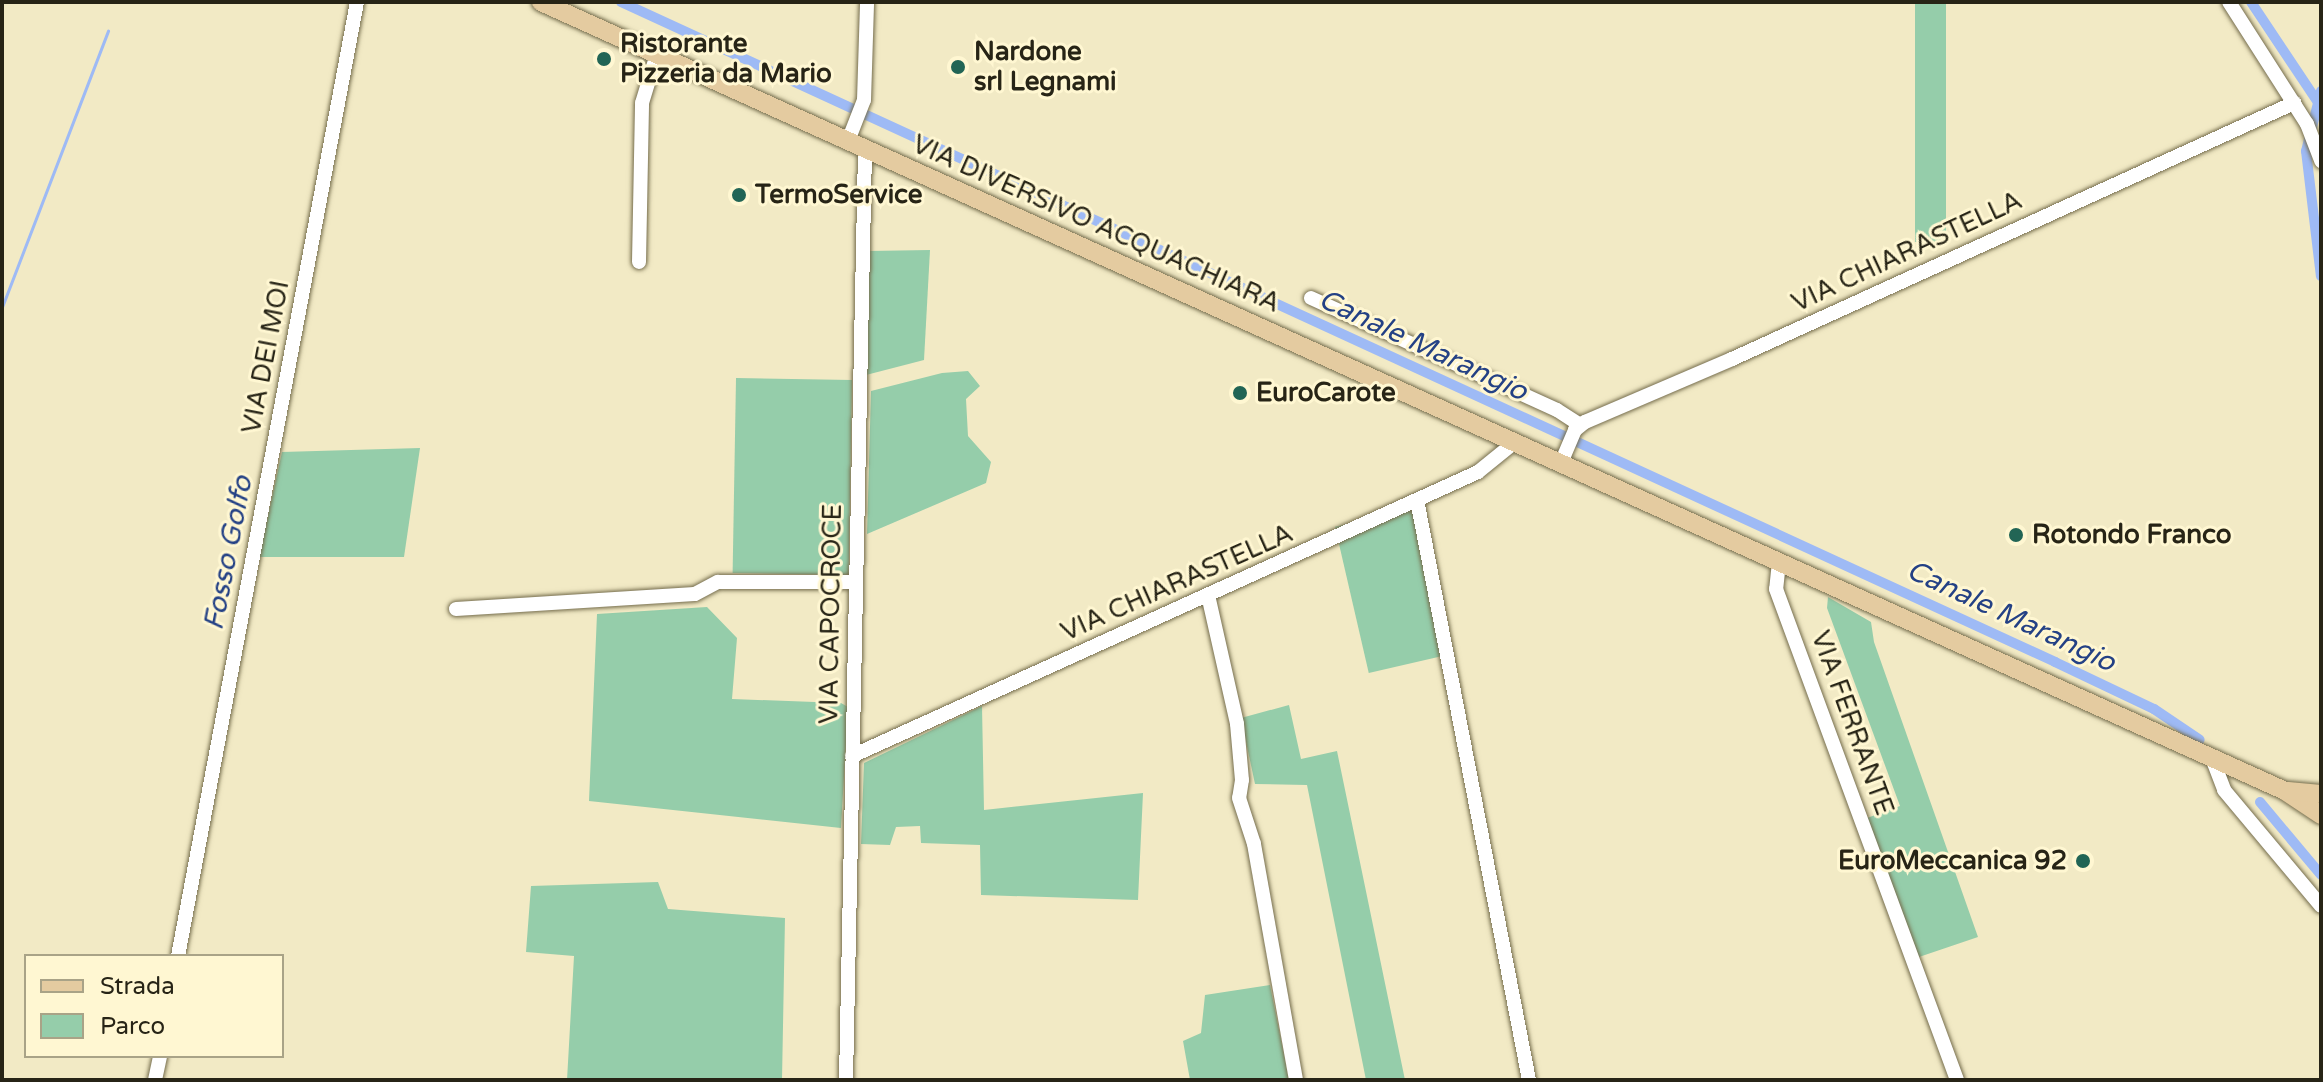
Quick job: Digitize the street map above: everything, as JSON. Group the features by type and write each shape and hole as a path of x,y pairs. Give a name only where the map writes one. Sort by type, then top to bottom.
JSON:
{"main road":[{"name":"VIA DIVERSIVO ACQUACHIARA","path":"541,2 854,140 1515,442 1563,457 1779,562 2285,791"},
{"path":"2285,791 2321,794"},
{"path":"2285,791 2321,815"}],"street":[{"name":"VIA DEI MOI","path":"178,954 357,2"},
{"name":"VIA CAPOCROCE","path":"846,1080 856,582 854,140 864,100 867,2"},
{"path":"2229,2 2307,124 2319,152"},
{"path":"639,262 642,103 657,54"},
{"name":"VIA CHIARASTELLA","path":"1578,427 2294,103"},
{"path":"1311,298 1557,410 1578,427 1563,457"},
{"name":"VIA CHIARASTELLA","path":"852,756 1478,472 1515,442"},
{"path":"1417,500 1529,1080"},
{"name":"VIA FERRANTE","path":"1779,562 1776,589 1957,1080"},
{"path":"456,609 695,594 718,582 856,582"},
{"path":"1208,595 1232,690 1241,752 1239,798 1254,844 1296,1080"},
{"path":"2212,758 2224,790 2321,906"},
{"path":"155,1080 160,1058"}],"green space":[{"path":"1915,2 1946,2 1946,242 1915,242"},
{"path":"930,250 924,360 866,375 868,251"},
{"path":"968,371 980,386 966,399 968,436 991,462 986,483 867,534 871,391 942,373"},
{"path":"736,378 852,380 849,575 733,573"},
{"path":"420,448 404,557 259,557 282,452"},
{"path":"1412,509 1446,655 1369,673 1335,527"},
{"path":"1828,597 1871,622 1874,642 1978,937 1919,957 1867,818 1900,806 1827,608"},
{"path":"707,607 737,638 732,699 841,703 848,707 841,828 589,801 597,614"},
{"path":"1289,705 1301,759 1337,751 1405,1080 1366,1080 1307,785 1255,784 1241,718"},
{"path":"982,706 984,810 1143,793 1138,900 981,895 980,845 921,843 920,826 896,827 890,845 861,844 864,763"},
{"path":"658,882 668,909 785,918 782,1080 567,1080 574,956 526,952 531,886"},
{"path":"1270,985 1289,1080 1190,1080 1183,1041 1201,1033 1205,995"}],"waterway":[{"name":"Canale Marangio","path":"621,2 2055,662 2154,709 2200,740"},
{"path":"2251,2 2319,104"},
{"path":"2,307 108,31"},
{"path":"2321,91 2306,151 2321,276"},
{"name":"Canale Marangio","path":"2260,802 2321,875"}],"place":[{"name":"Ristorante Pizzeria da Mario","path":"604,59"},
{"name":"Nardone srl Legnami","path":"958,67"},
{"name":"TermoService","path":"739,195"},
{"name":"EuroCarote","path":"1240,393"},
{"name":"Rotondo Franco","path":"2016,535"},
{"name":"EuroMeccanica 92","path":"2083,861"}],"water label":[{"name":"Fosso Golfo","path":"228,553"}]}
